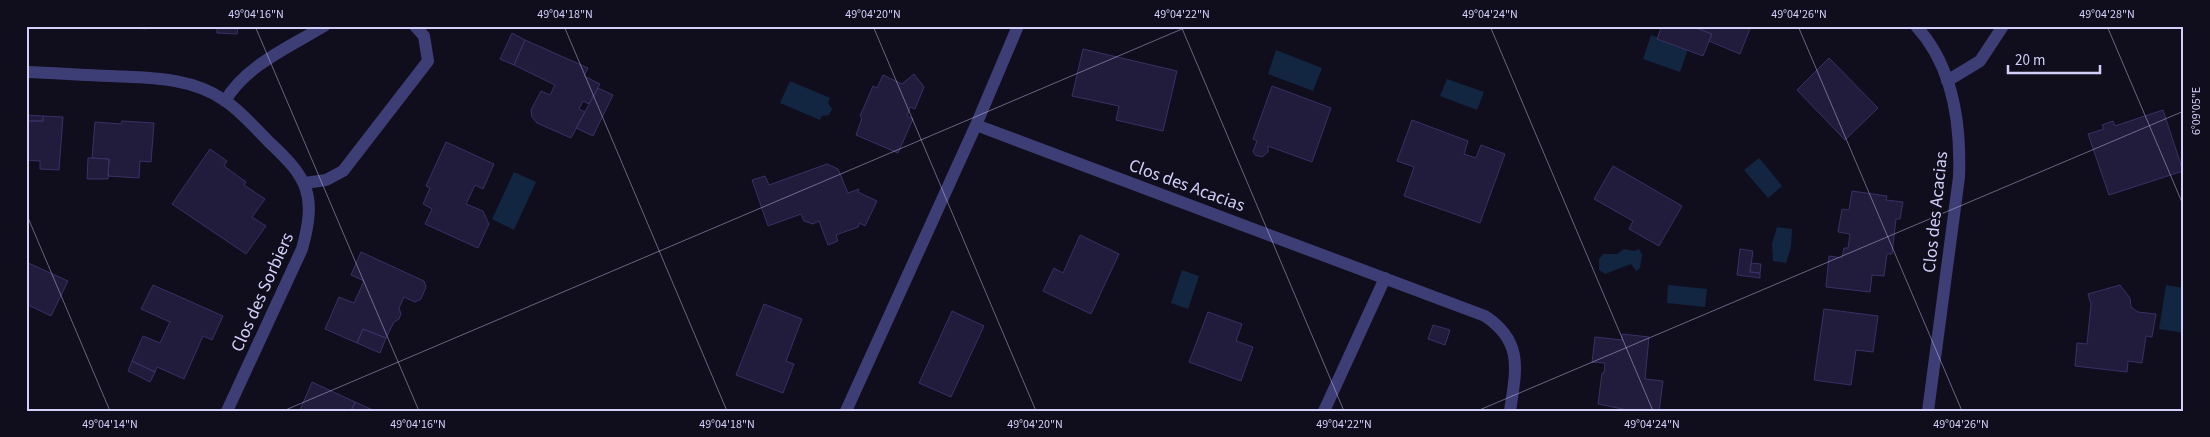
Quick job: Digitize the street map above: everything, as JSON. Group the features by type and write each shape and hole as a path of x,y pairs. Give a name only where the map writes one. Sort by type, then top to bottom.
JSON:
{"street":[{"path":"225,101 235,85 248,73 324,26"},
{"path":"305,182 326,180 343,171 428,61 424,36 415,26"},
{"path":"846,411 976,125 1018,26"},
{"path":"1947,81 1980,61 2003,26"},
{"name":"Clos des Acacias","path":"1922,28 1947,81 1960,143 1959,177 1928,411"},
{"name":"Clos des Sorbiers","path":"26,72 178,81 194,85 225,101 294,164 305,182 310,205 308,227 302,249 227,411"},
{"name":"Clos des Acacias","path":"976,125 1461,305 1498,325 1508,336 1514,350 1516,364 1510,411"},
{"path":"1324,411 1385,278"}],"water":[{"path":"1651,35 1688,49 1680,72 1643,59"},
{"path":"1276,50 1322,68 1313,91 1268,74"},
{"path":"1447,79 1484,92 1477,110 1440,96"},
{"path":"790,81 830,98 828,103 832,109 829,115 822,116 820,120 780,103"},
{"path":"1759,158 1782,186 1768,198 1744,170"},
{"path":"514,172 536,182 514,230 492,219"},
{"path":"1777,227 1792,229 1791,247 1786,263 1773,261 1772,244"},
{"path":"1624,249 1634,251 1639,249 1642,255 1640,268 1636,271 1631,264 1605,274 1599,270 1599,259 1603,254 1617,254"},
{"path":"1182,270 1199,276 1188,309 1171,303"},
{"path":"1668,285 1707,289 1705,307 1667,303"},
{"path":"2166,285 2184,288 2184,333 2159,329"}],"building":[{"path":"116,26 146,26 146,29"},
{"path":"217,26 238,26 237,34 217,33"},
{"path":"1662,26 1691,26 1712,34 1703,56 1657,39"},
{"path":"1691,26 1751,26 1740,54 1709,41 1712,34"},
{"path":"512,33 525,40 514,65 500,59"},
{"path":"525,40 588,68 584,76 600,84 589,104 583,101 579,109 585,112 571,138 537,123 532,117 531,110 541,91 550,95 555,85 514,65"},
{"path":"1083,49 1177,71 1163,131 1116,120 1119,106 1072,96"},
{"path":"1829,58 1878,108 1845,140 1797,90"},
{"path":"914,74 924,87 915,109 910,107 907,116 913,119 898,153 856,135 862,118 860,116 873,86 877,88 883,75 902,84"},
{"path":"1272,86 1331,108 1312,162 1268,146 1268,152 1262,157 1255,155 1253,151 1257,141 1253,139"},
{"path":"598,88 613,95 593,136 576,128"},
{"path":"2163,110 2183,171 2109,195 2088,134 2104,129 2102,125 2113,121 2115,126"},
{"path":"26,115 43,116 43,121 26,121"},
{"path":"43,116 63,117 59,170 40,169 40,161 26,160 26,121 43,121"},
{"path":"1412,120 1468,141 1464,154 1476,158 1481,145 1505,154 1480,223 1404,196 1414,167 1397,161"},
{"path":"122,121 154,123 151,162 140,161 139,178 108,176 109,159 92,158 95,122 121,124"},
{"path":"446,142 494,164 483,189 475,185 466,204 483,211 489,224 478,248 425,224 432,209 423,204 430,188 426,186"},
{"path":"210,149 227,161 224,166 246,182 244,185 265,199 252,217 266,226 246,254 172,204"},
{"path":"88,158 109,159 108,179 87,179"},
{"path":"827,164 838,169 848,193 859,189 858,192 877,201 865,226 860,223 858,227 836,235 838,241 828,245 819,221 813,224 804,221 801,214 768,226 752,180 765,176 769,185"},
{"path":"1613,166 1682,206 1659,246 1629,229 1633,221 1594,199"},
{"path":"1852,191 1887,196 1886,200 1903,202 1900,219 1896,219 1892,254 1887,254 1884,276 1872,275 1870,292 1826,287 1829,256 1842,258 1844,248 1848,248 1850,234 1838,232 1842,209 1849,210"},
{"path":"1080,235 1119,254 1091,314 1043,291 1054,268 1063,273"},
{"path":"1740,249 1753,251 1750,272 1760,273 1760,278 1737,275"},
{"path":"361,252 424,281 426,287 421,299 415,302 404,297 399,308 401,314 399,319 394,322 386,338 363,329 357,343 325,329 339,297 354,303 364,281 351,275"},
{"path":"26,262 68,281 51,316 26,304"},
{"path":"1751,263 1761,264 1760,273 1750,272"},
{"path":"153,285 223,316 212,340 203,336 184,379 157,367 155,372 132,361 143,336 160,343 170,322 141,309"},
{"path":"2120,285 2130,298 2131,307 2138,312 2156,314 2152,337 2146,336 2142,363 2128,361 2127,372 2075,366 2077,343 2087,344 2091,304 2088,294"},
{"path":"764,304 802,319 786,361 794,364 783,393 736,375"},
{"path":"1824,309 1878,316 1873,352 1856,350 1851,385 1814,380"},
{"path":"952,311 984,326 951,397 919,383"},
{"path":"1208,312 1242,324 1236,341 1253,347 1241,381 1189,362"},
{"path":"1433,325 1450,330 1445,345 1428,339"},
{"path":"363,329 386,338 380,353 357,343"},
{"path":"1622,334 1649,337 1645,379 1663,381 1659,411 1633,411 1598,404 1605,363 1592,362 1595,337 1622,340"},
{"path":"132,361 155,372 150,382 128,371"},
{"path":"312,382 355,402 351,411 300,410"},
{"path":"355,402 375,411 351,411"}]}
